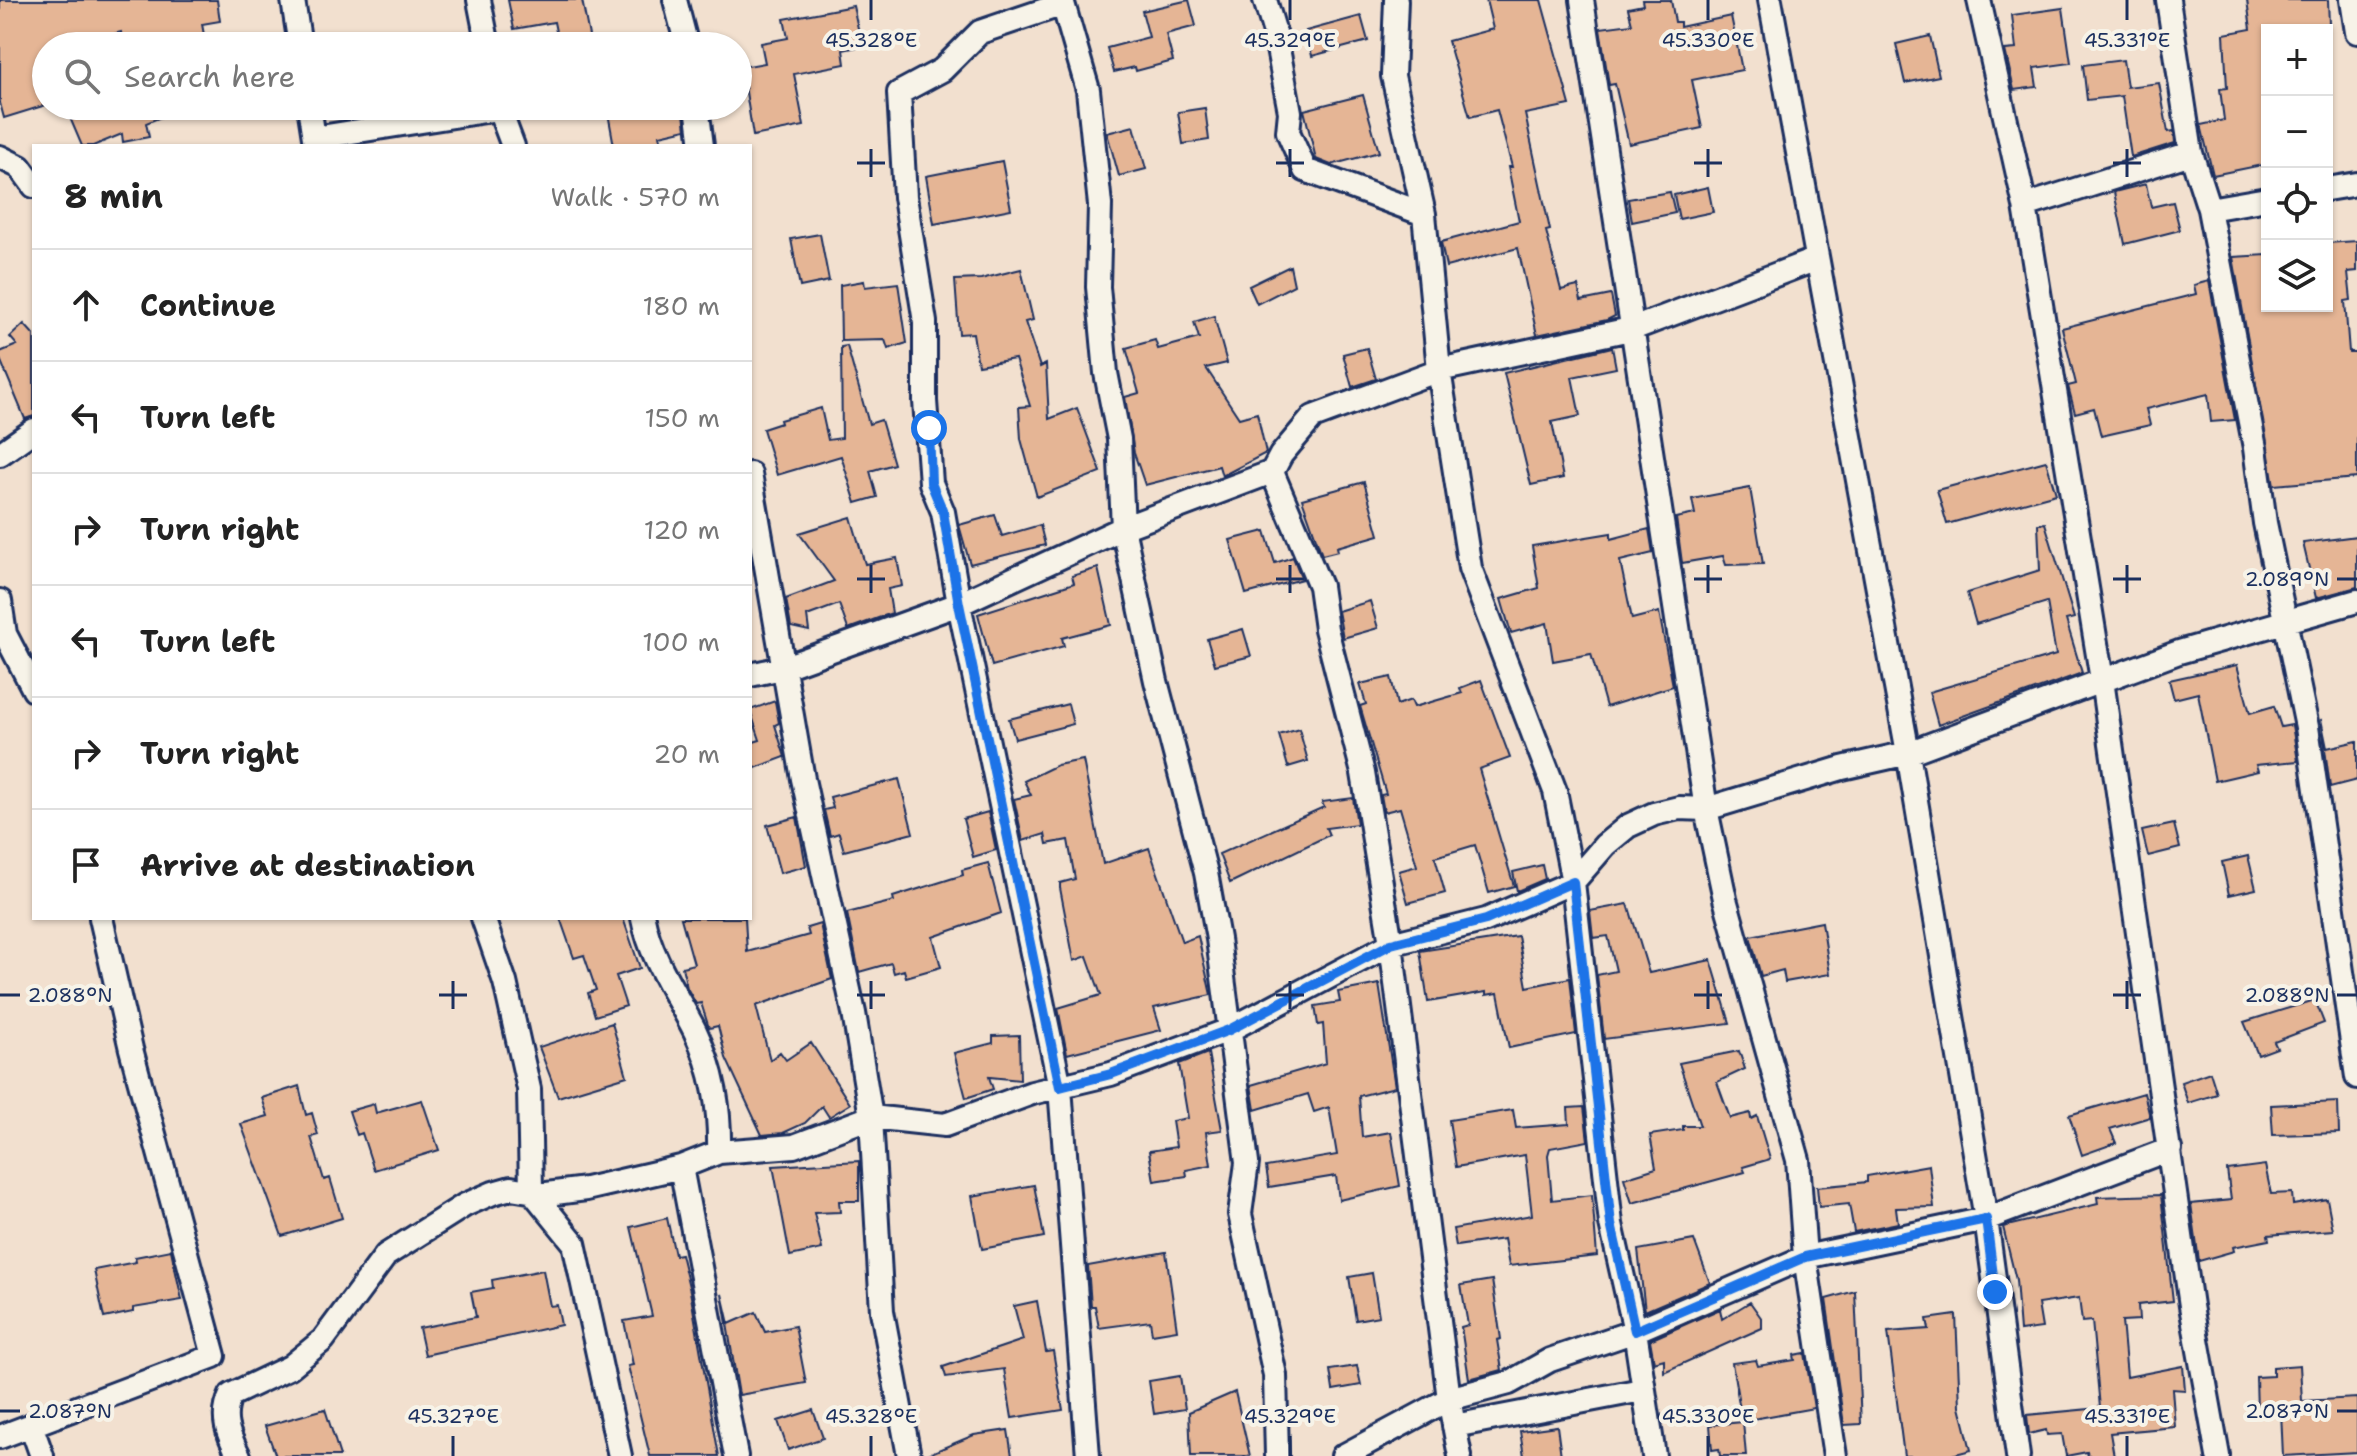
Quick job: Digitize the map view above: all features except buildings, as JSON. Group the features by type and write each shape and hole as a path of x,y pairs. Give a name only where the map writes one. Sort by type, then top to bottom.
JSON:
{"street":[{"path":"293,0 298,32"},
{"path":"479,0 485,32"},
{"path":"675,0 683,32"},
{"path":"1265,0 1290,112 1288,132 1305,170 1424,214"},
{"path":"1396,0 1393,76 1424,214 1439,370 1470,568 1524,716 1545,758 1555,791 1573,882 1611,1224 1635,1331 1654,1456"},
{"path":"1582,0 1635,328 1706,809 1725,899 1798,1160 1805,1257 1835,1456"},
{"path":"1770,0 1908,753 1986,1219 2018,1456"},
{"path":"1979,0 2025,206 2102,680 2191,1306 2218,1456"},
{"path":"2168,0 2191,153 2209,209 2284,620 2307,727 2353,1007 2357,1077"},
{"path":"2352,0 2357,32"},
{"path":"1088,1456 1060,1087 959,604 943,512 931,483 925,401 925,322 905,197 899,93 942,70 980,32 1063,2 1088,90 1100,205 1098,287 1106,373 1119,439 1123,528 1156,681 1206,873 1247,1163 1240,1214 1275,1375 1277,1456"},
{"path":"311,120 315,142 434,120"},
{"path":"508,120 513,144"},
{"path":"699,120 702,144"},
{"path":"2025,206 2191,153"},
{"path":"0,157 20,167 32,183"},
{"path":"2333,188 2357,184"},
{"path":"2209,209 2261,200"},
{"path":"752,675 782,668 959,604 1123,528 1272,472 1281,455 1313,417 1439,370 1635,328 1817,259"},
{"path":"0,454 32,431"},
{"path":"1272,472 1297,524 1299,543 1320,586 1326,629 1363,773 1391,944 1449,1399 1460,1456"},
{"path":"752,486 782,668 854,1013 871,1117 882,1311 909,1456"},
{"path":"0,601 5,634 32,686"},
{"path":"239,1456 225,1423 225,1408 231,1395 290,1367 323,1340 386,1255 479,1199 511,1188 547,1194 586,1189 681,1167 719,1152 794,1146 871,1117 945,1125 1032,1093 1111,1074 1229,1030 1391,944 1486,920 1573,882 1605,845 1628,826 1679,808 1706,809 1842,768 1908,753 2179,652 2357,601"},
{"path":"0,1437 214,1356 131,1049 101,920"},
{"path":"484,920 505,982 529,1089 531,1190 574,1243 620,1456"},
{"path":"643,920 649,947 695,1032 711,1074 720,1108 719,1152"},
{"path":"1343,1456 1449,1399 1509,1383 1550,1360 1635,1331 1805,1257 1986,1219 2170,1149"},
{"path":"681,1167 736,1456"},
{"path":"1454,1426 1642,1390"},
{"path":"31,1425 42,1456"}],"route":[{"path":"929,428 931,483 943,512 959,604 1060,1087 1111,1074 1229,1030 1391,944 1486,920 1573,882 1611,1224 1635,1331 1805,1257 1986,1219 1995,1292"}]}
